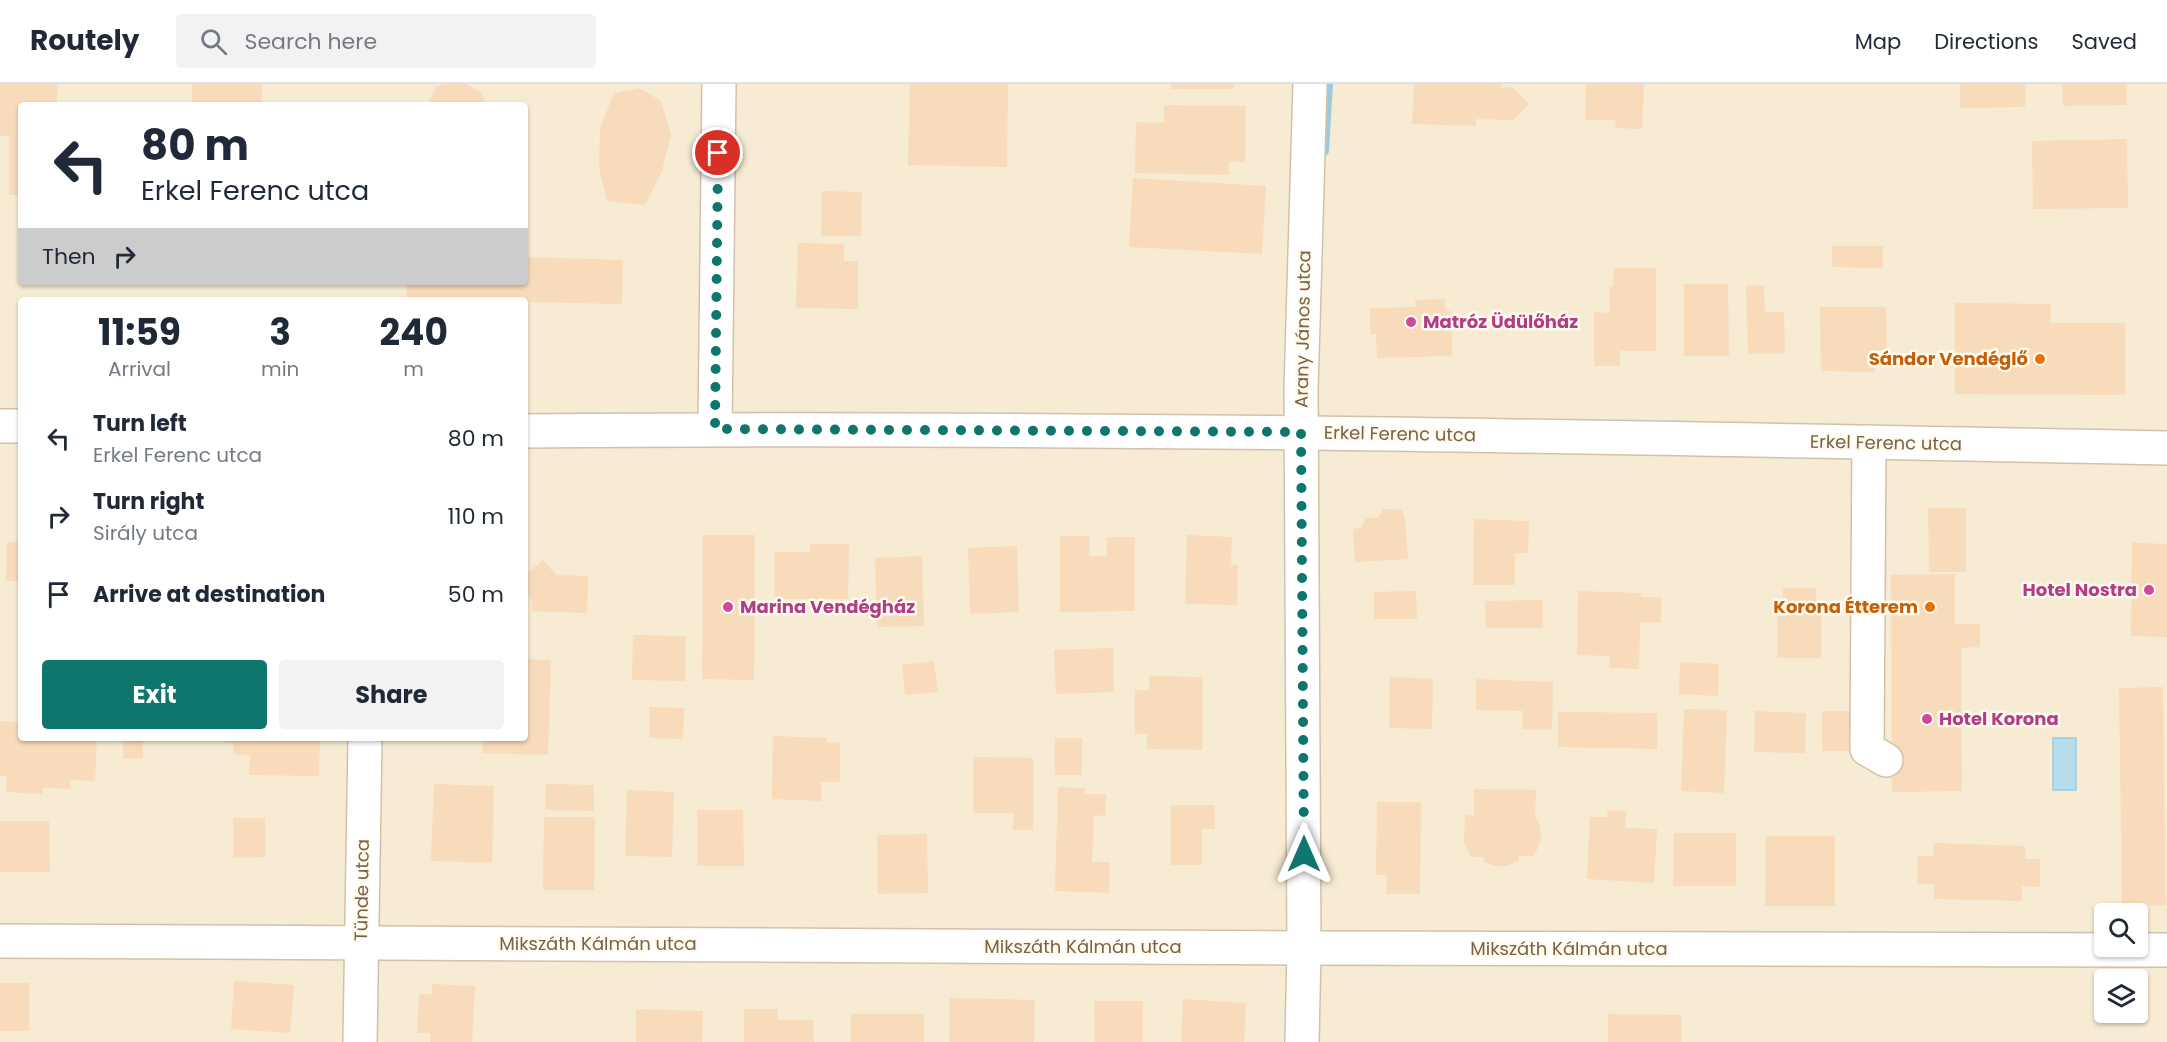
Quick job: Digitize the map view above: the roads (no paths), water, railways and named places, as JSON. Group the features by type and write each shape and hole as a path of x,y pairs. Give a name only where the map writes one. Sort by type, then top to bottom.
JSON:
{"street":[{"path":"715,429 719,84"},
{"name":"Arany János utca","path":"1302,1042 1304,948 1301,432 1310,84"},
{"path":"0,426 18,426"},
{"name":"Erkel Ferenc utca","path":"528,431 715,429 1301,432 2167,448"},
{"path":"1869,442 1866,749 1886,760"},
{"name":"Tünde utca","path":"360,1042 365,741"},
{"name":"Mikszáth Kálmán utca","path":"0,941 2167,950"}],"water":[{"path":"2053,738 2076,738 2076,790 2053,790"}],"waterway":[{"path":"1324,151 1328,84"}],"place":[{"name":"Matróz Üdülőház","path":"1411,322"},
{"name":"Sándor Vendéglő","path":"2040,359"},
{"name":"Hotel Nostra","path":"2149,590"},
{"name":"Marina Vendégház","path":"728,607"},
{"name":"Korona Étterem","path":"1930,607"},
{"name":"Hotel Korona","path":"1927,719"}]}
